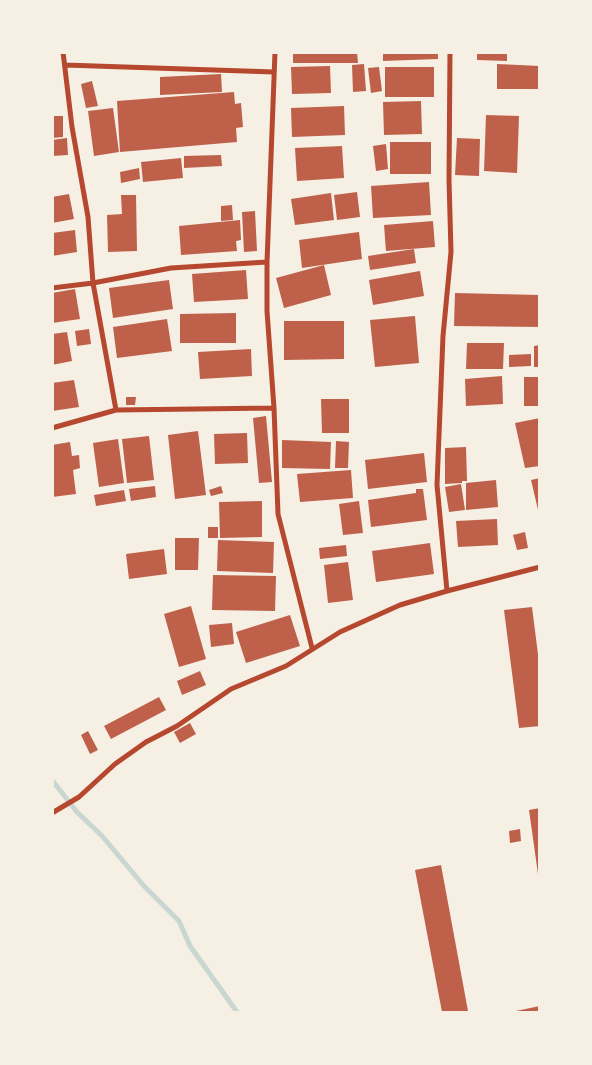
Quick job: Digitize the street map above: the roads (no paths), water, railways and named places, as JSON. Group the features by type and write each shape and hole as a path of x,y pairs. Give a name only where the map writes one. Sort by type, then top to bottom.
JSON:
{"street":[{"path":"63,52 72,127 88,217 93,284 116,410"},
{"path":"275,52 267,262 267,311 274,408 278,514 312,648"},
{"path":"447,591 437,485 443,336 451,252 449,180 450,52"},
{"path":"65,65 274,72"},
{"path":"52,288 93,284 171,268 267,262"},
{"path":"52,428 116,410 274,408"},
{"path":"54,812 79,797 115,764 146,742 177,726 231,689 286,666 340,632 400,606 447,591 540,567"}],"waterway":[{"path":"52,780 77,812 102,836 144,886 179,921 190,946 237,1012"}]}
